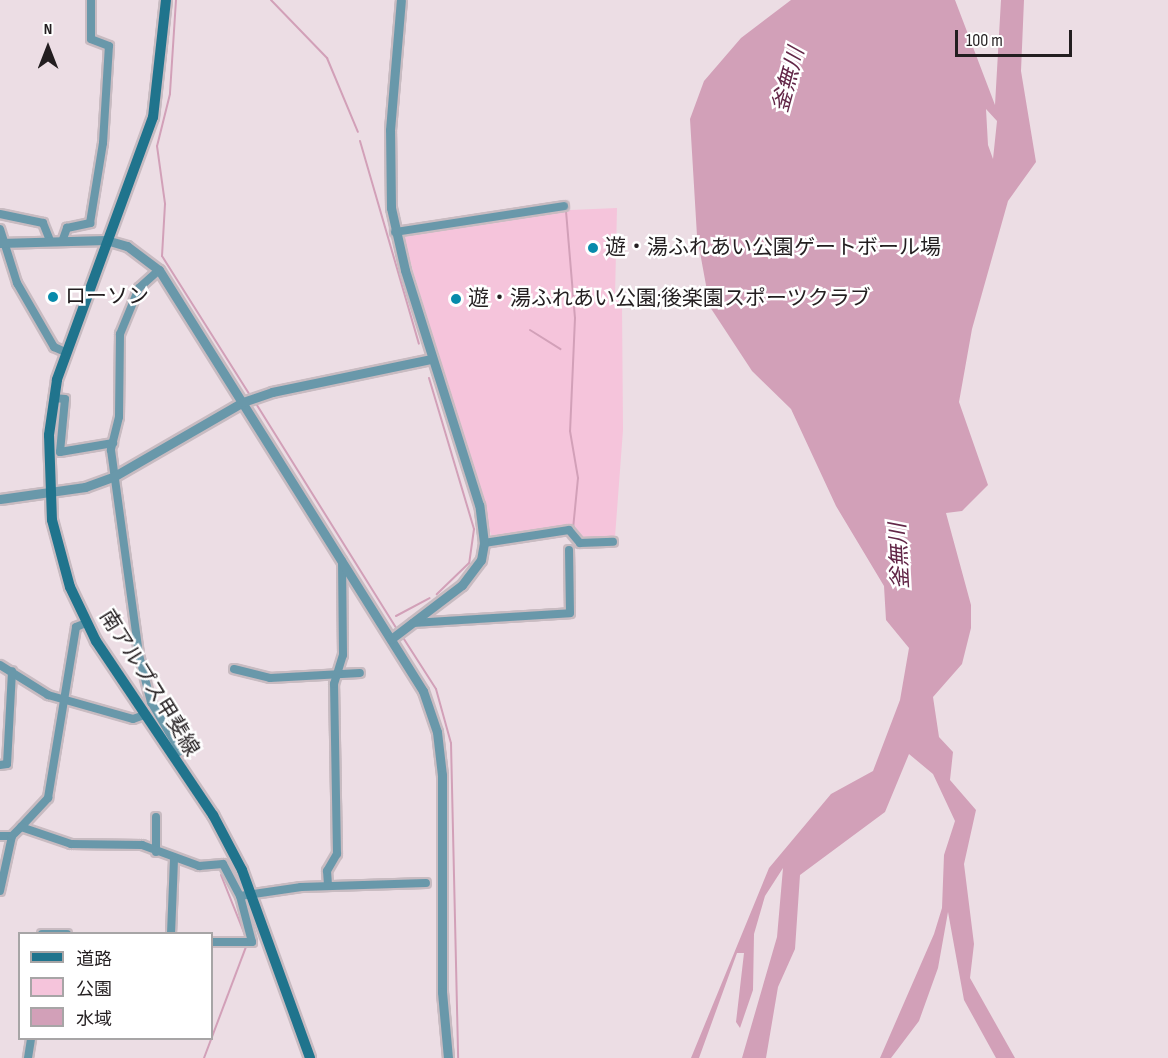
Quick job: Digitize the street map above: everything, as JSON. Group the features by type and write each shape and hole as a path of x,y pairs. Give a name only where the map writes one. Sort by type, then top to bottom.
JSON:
{"main road":[{"name":"南アルプス甲斐線","path":"166,0 153,117 65,352 54,398 49,494 58,549 87,623 144,715 213,815 252,894 310,1058"}],"street":[{"path":"63,239 67,228 90,223 103,143 109,46 91,39 91,0"},
{"path":"391,639 474,572 484,543 479,505 394,232 388,162 401,0"},
{"path":"394,232 564,206"},
{"path":"0,214 43,223 50,240"},
{"path":"0,229 17,283 54,347 65,352"},
{"path":"3,243 63,239 106,240 134,250 159,270 342,558 423,691 437,732 448,1058"},
{"path":"159,270 139,288 120,334 119,417 113,442 113,477 138,655 151,702 180,751 172,756"},
{"path":"0,499 49,494 113,477 243,402 432,359"},
{"path":"54,398 65,399 60,452 113,442"},
{"path":"484,543 569,531 580,543 613,542"},
{"path":"413,623 570,613 569,550"},
{"path":"328,885 327,871 337,854 335,677 343,655 342,558"},
{"path":"0,891 12,836 48,798 76,627 87,623"},
{"path":"0,664 33,688 63,700 133,719 144,715"},
{"path":"234,669 270,678 335,677 360,673"},
{"path":"0,765 7,764 12,671"},
{"path":"156,817 156,852"},
{"path":"21,827 71,844 142,845 174,860 223,864 240,896 252,942 213,942"},
{"path":"0,836 12,836"},
{"path":"171,932 174,860"},
{"path":"240,896 328,885 426,883"},
{"path":"28,1058 31,1040"}],"green space":[{"path":"617,208 615,296 622,304 623,430 615,537 578,539 576,532 492,538 403,237 547,211"}],"water":[{"name":"釜無川","path":"791,0 955,0 995,105 1001,0 1024,0 1021,71 1036,162 1008,201 972,329 959,402 988,485 962,511 946,513 971,605 971,628 962,664 933,697 939,737 953,752 950,780 976,810 964,864 974,944 970,978 1015,1058 996,1058 964,1000 948,912 938,968 919,1021 891,1058 880,1058 934,934 942,908 944,855 955,821 933,774 909,754 885,812 800,875 795,949 778,987 766,1058 742,1058 777,937 783,868 765,896 754,934 753,990 740,1028 736,1022 744,953 737,953 699,1058 691,1058 769,868 831,794 873,771 900,700 909,648 886,620 884,586 836,506 791,409 752,371 710,307 697,236 690,119 704,81 741,38","holes":["986,109 997,121 993,159 988,145"]}],"waterway":[{"path":"176,0 170,94 157,146 165,204 162,256 250,395"},
{"path":"271,0 327,58 358,132"},
{"path":"360,141 419,344"},
{"path":"566,211 575,318 570,431 578,478 573,529"},
{"path":"530,330 560,349"},
{"path":"429,378 474,529 469,563 437,594"},
{"path":"255,402 398,631"},
{"path":"396,616 430,598"},
{"path":"402,636 436,689 451,743 458,1058"},
{"path":"221,875 245,935"},
{"path":"213,1034 246,947"},
{"path":"204,1058 211,1040"}],"place":[{"name":"遊・湯ふれあい公園ゲートボール場","path":"593,248"},
{"name":"ローソン","path":"53,297"},
{"name":"遊・湯ふれあい公園;後楽園スポーツクラブ","path":"456,299"}]}
